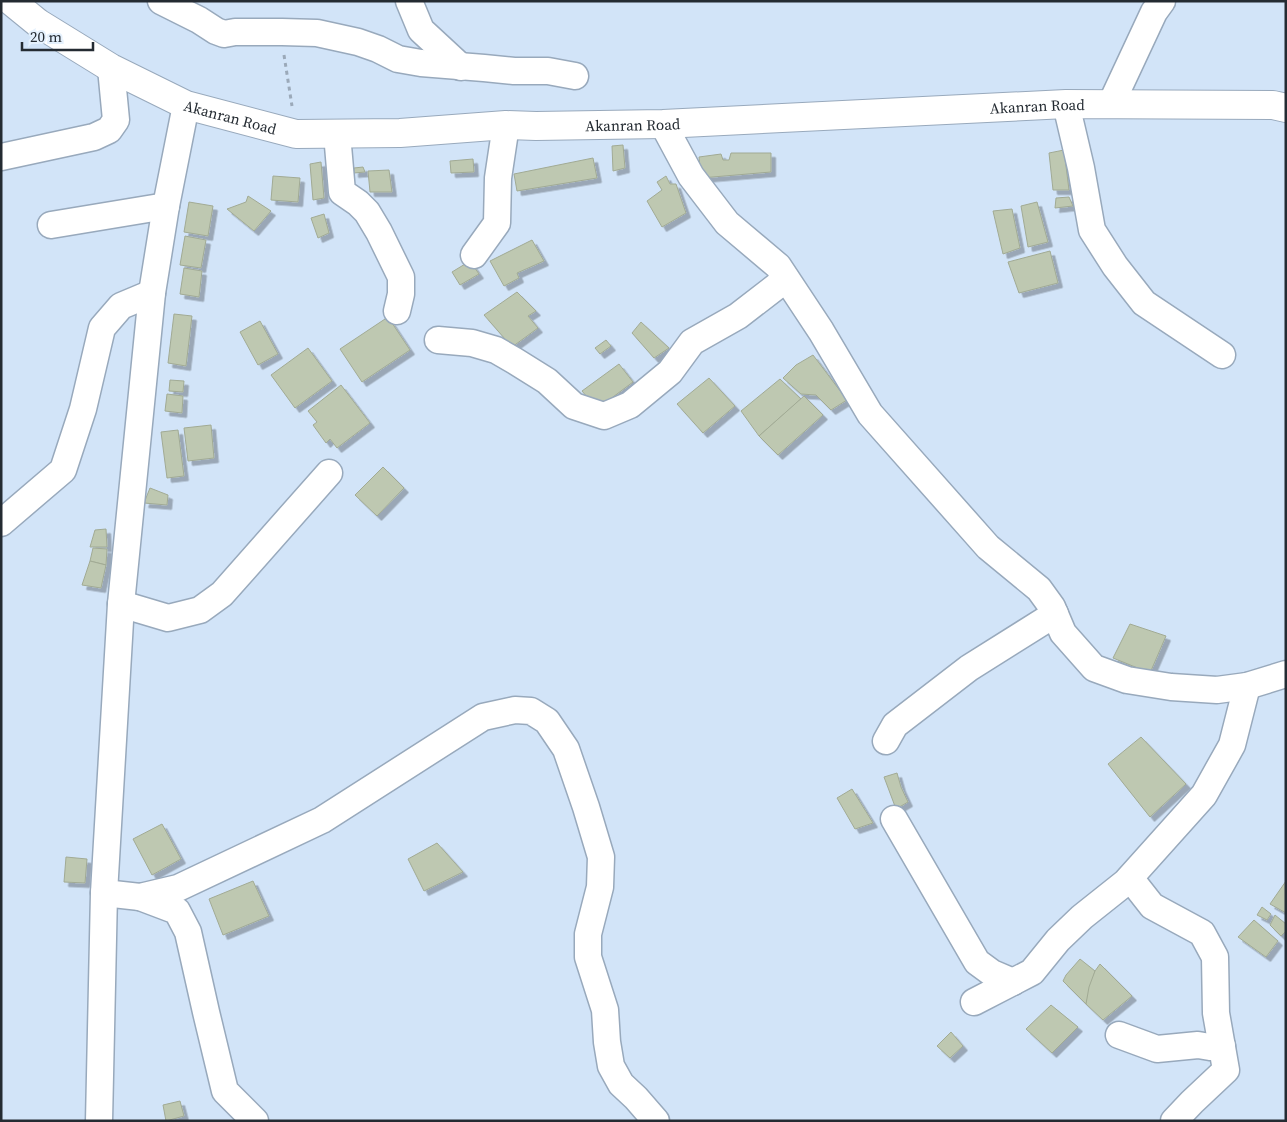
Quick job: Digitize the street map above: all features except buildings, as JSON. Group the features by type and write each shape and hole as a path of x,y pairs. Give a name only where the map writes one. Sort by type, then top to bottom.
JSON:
{"main road":[{"name":"Akanran Road","path":"11,1 38,24 111,68 186,105 296,134 400,133 506,126 663,124 1066,104 1273,105 1286,108"}],"street":[{"path":"161,1 224,34 235,32 317,33 358,42 398,59 421,63 514,71 548,71 575,76"},
{"path":"409,1 421,30 461,67"},
{"path":"1112,104 1154,12 1162,1"},
{"path":"1,157 94,136 110,130 116,120 111,68"},
{"path":"1066,104 1081,168 1092,230 1115,266 1144,304 1222,355"},
{"path":"99,1121 104,893 120,604 152,293 166,206 186,105"},
{"path":"663,124 691,176 727,223 778,266 821,330 870,414 988,547 1039,590 1052,608 1063,633 1094,668 1127,680 1171,687 1217,690 1246,686 1286,674"},
{"path":"474,255 497,223 498,178 506,126"},
{"path":"337,134 342,192 367,212 379,232 401,278 401,294 397,311"},
{"path":"51,225 166,206"},
{"path":"438,340 472,343 496,350 547,382 574,406 604,416 630,405 670,372 692,342 738,316 786,279"},
{"path":"1,523 63,470 83,409 102,328 122,306 152,293"},
{"path":"120,604 168,618 200,610 222,594 329,473"},
{"path":"886,741 895,725 969,668 1055,614"},
{"path":"974,1002 1032,972 1058,940 1082,917 1130,878 1204,795 1232,746 1246,686"},
{"path":"140,898 178,888 322,820 483,718 515,710 530,711 547,721 566,749 601,858 600,887 588,934 588,957 605,1010 611,1066 621,1084 656,1121"},
{"path":"894,819 977,962 992,973 1013,982"},
{"path":"1130,878 1152,906 1202,933 1215,957 1216,1013 1226,1070 1174,1121"},
{"path":"104,893 140,898 177,911 188,932 225,1090 255,1121"},
{"path":"1119,1035 1157,1049 1198,1044 1210,1047 1222,1046"}],"path":[{"path":"282,32 296,134"}]}
